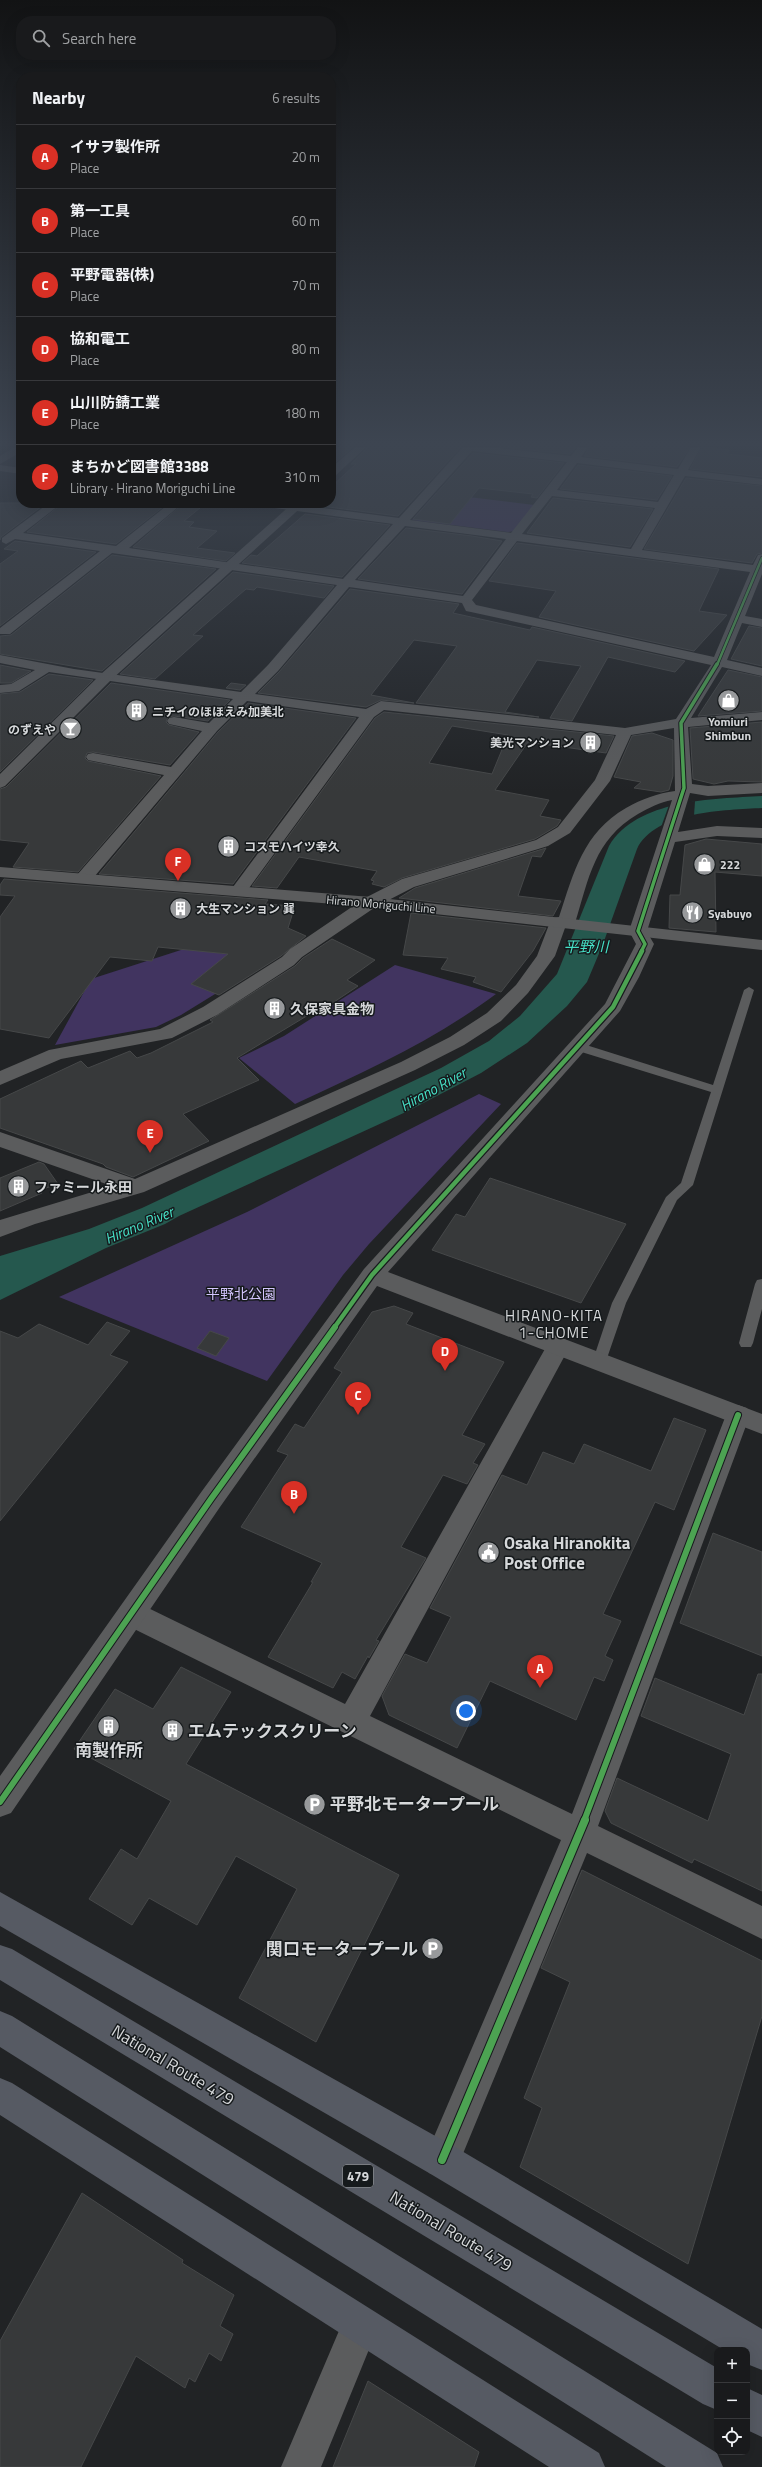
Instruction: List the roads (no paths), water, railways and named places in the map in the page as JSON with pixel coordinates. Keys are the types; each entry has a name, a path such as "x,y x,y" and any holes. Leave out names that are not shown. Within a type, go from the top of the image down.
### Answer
{"highway":[{"path":"0,1908 442,2160 762,2352"},
{"name":"National Route 479","path":"0,1961 714,2388"},
{"path":"0,2028 703,2467"},
{"path":"0,2095 585,2467"},
{"path":"750,2410 762,2417"}],"street":[{"path":"3,630 97,562"},
{"path":"203,562 466,600 471,608 762,672"},
{"path":"0,783 106,677 236,562"},
{"path":"83,879 212,728 239,699 246,696 366,562"},
{"path":"466,600 497,562"},
{"path":"0,1802 215,1493 372,1275 579,1047 613,1007 630,977 644,944 629,930 673,835 683,793 681,723 719,662 736,618 760,566 725,562"},
{"path":"736,618 762,623"},
{"path":"3,630 21,633"},
{"path":"0,659 106,677 369,714"},
{"path":"0,689 14,688 47,668"},
{"path":"238,892 262,856 369,714 380,705 625,732 681,723 762,716"},
{"path":"174,721 212,728"},
{"path":"0,1079 56,1054 165,1034 210,1011 281,965 371,902 408,883 542,843 564,830 602,781 625,732"},
{"path":"94,757 173,772"},
{"path":"0,1229 28,1218 136,1188 408,1066 457,1041 494,1017 522,988 546,956 566,923 585,866 603,833 619,817 652,800 669,795 708,790 762,788"},
{"path":"673,835 717,831 762,833"},
{"name":"Hirano Moriguchi Line","path":"0,872 371,902 762,945"},
{"path":"0,1139 136,1188"},
{"path":"372,1275 558,1346 600,1360 750,1419 579,1835 442,2160"},
{"path":"351,1722 558,1346"},
{"path":"132,1614 579,1835 762,1923"},
{"path":"301,2467 360,2325"}],"lane":[{"path":"600,1360 619,1303 661,1222 672,1196 687,1185 749,990"},
{"path":"579,1047 716,1090"},
{"path":"746,1343 762,1284"}],"water":[{"name":"平野川","path":"762,796 762,808 730,810 693,815 675,820 659,827 646,836 637,849 603,944 587,982 567,1006 527,1043 481,1073 408,1111 179,1216 165,1224 106,1248 0,1300 0,1256 89,1229 142,1208 441,1068 489,1041 520,1016 557,974 609,846 622,830 638,819 657,810 678,804 721,798"}],"place":[{"name":"Yomiuri Shimbun","path":"728,700"},
{"name":"ニチイのほほえみ加美北","path":"136,711"},
{"name":"のずえや","path":"71,729"},
{"name":"美光マンション","path":"590,742"},
{"name":"コスモハイツ幸久","path":"229,846"},
{"name":"222","path":"704,864"},
{"name":"まちかど図書館3388","path":"178,881"},
{"name":"大生マンション 巽","path":"181,908"},
{"name":"Syabuyo","path":"692,913"},
{"name":"久保家具金物","path":"274,1008"},
{"name":"山川防錆工業","path":"150,1153"},
{"name":"ファミール永田","path":"18,1186"},
{"name":"協和電工","path":"445,1371"},
{"name":"平野電器(株)","path":"358,1415"},
{"name":"第一工具","path":"294,1514"},
{"name":"Osaka Hiranokita Post Office","path":"488,1553"},
{"name":"イサヲ製作所","path":"540,1688"},
{"name":"南製作所","path":"109,1726"},
{"name":"エムテックスクリーン","path":"173,1731"},
{"name":"平野北モータープール","path":"315,1804"},
{"name":"関口モータープール","path":"433,1949"}],"district":[{"name":"HIRANO-KITA 1-CHOME","path":"554,1324"}],"water label":[{"name":"Hirano River","path":"433,1089"},
{"name":"Hirano River","path":"139,1225"}],"park label":[{"name":"平野北公園","path":"241,1293"}]}
